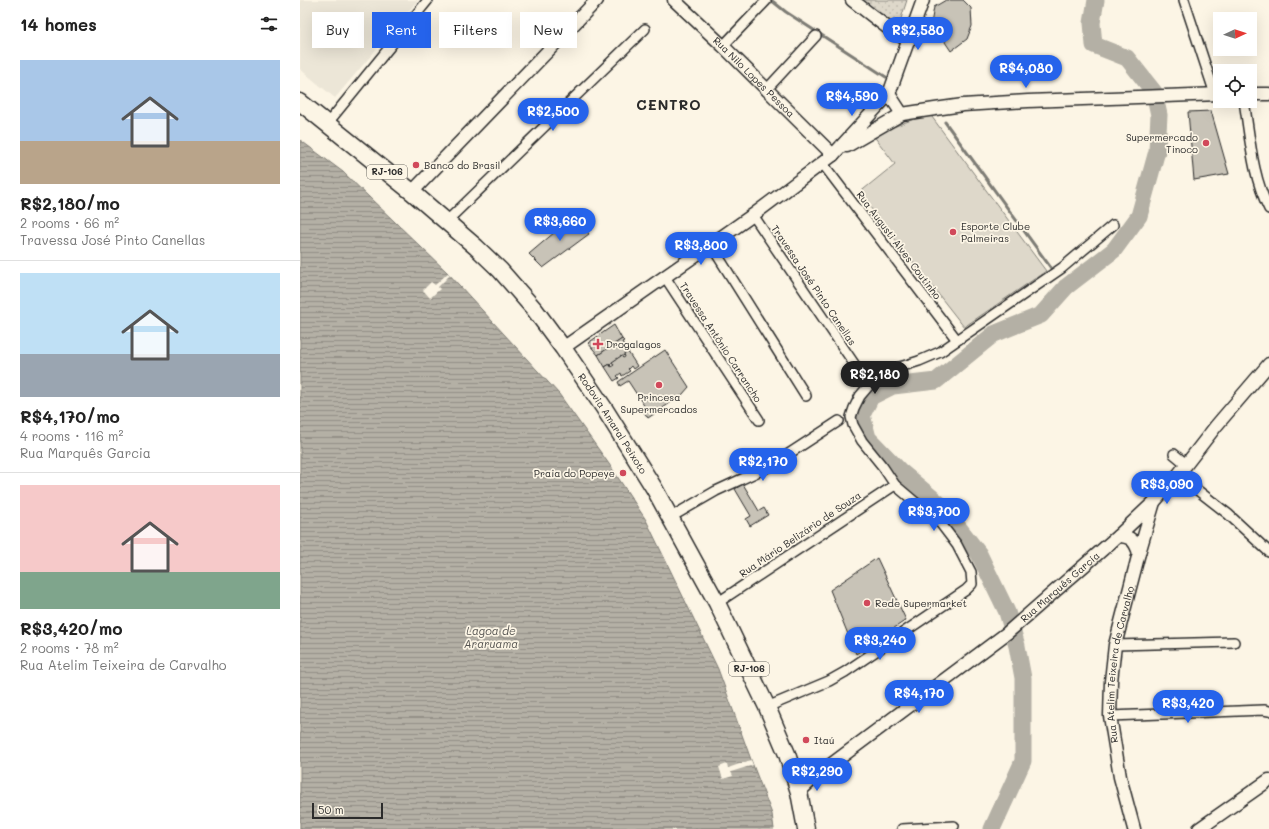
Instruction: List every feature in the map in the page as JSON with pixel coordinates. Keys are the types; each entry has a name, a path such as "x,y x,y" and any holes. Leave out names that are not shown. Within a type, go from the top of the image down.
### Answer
{"highway":[{"name":"Rodovia Amaral Peixoto","path":"300,102 447,221 500,270 535,310 563,348 623,437 671,517 717,603 767,707 787,754 797,784 806,829"}],"street":[{"path":"327,124 428,0"},
{"path":"412,192 597,0"},
{"name":"Rua Nilo Lopes Pessoa","path":"674,0 767,89 833,156"},
{"path":"852,0 908,42"},
{"path":"563,348 753,215 833,156 865,128 889,94 923,0"},
{"path":"1184,0 1213,80"},
{"path":"723,46 766,1"},
{"path":"447,221 644,29"},
{"path":"767,89 816,36"},
{"path":"889,94 902,114"},
{"path":"865,128 902,114 963,105 1213,94"},
{"path":"1257,94 1269,94"},
{"path":"1245,108 1255,173 1262,195 1269,209"},
{"name":"Rua Augusti Alves Coutinho","path":"822,164 957,340"},
{"name":"Travessa José Pinto Canellas","path":"753,215 857,368"},
{"path":"767,707 845,672 966,590 972,584 971,572 957,545 942,524 895,485 883,467 862,441 853,426 852,417 854,408 860,396 871,383 884,372 928,358 940,352 1062,268 1113,225"},
{"path":"711,245 806,396"},
{"name":"Travessa Antônio Carrancho","path":"665,277 759,420"},
{"name":"Rua Marquês Garcia","path":"797,784 817,775 1007,633 1118,536 1154,502 1269,364"},
{"path":"671,517 716,491 770,466 839,421"},
{"path":"1174,454 1186,464"},
{"path":"1178,474 1228,514 1269,552"},
{"name":"Rua Mário Belizário de Souza","path":"717,603 895,485"},
{"name":"Rua Atelim Teixeira de Carvalho","path":"1134,829 1120,777 1110,716 1111,680 1115,645 1154,502"},
{"path":"1118,536 1130,537 1134,540 1139,553"},
{"path":"1115,645 1234,642"},
{"path":"1110,716 1269,711"},
{"path":"1199,829 1269,780"},
{"path":"902,829 954,826"}],"shaded area":[{"path":"300,0 418,0 408,12 372,12 372,48 377,48 335,98 300,69"},
{"path":"862,0 907,0 897,31"},
{"name":"Esporte Clube Palmeiras","path":"929,113 1046,271 964,327 859,193 895,164 873,135"}],"water":[{"name":"Lagoa de Araruama","path":"300,140 343,172 448,273 559,394 609,464 646,520 718,669 772,814 774,829 300,829"}],"pier":[{"path":"448,273 450,275 438,287 440,289 430,298 423,290 431,282 435,285"},
{"path":"751,760 753,765 731,772 733,776 723,779 719,767 727,764 728,768"}],"building":[{"path":"946,0 963,0 971,8 972,26 967,39 951,51 945,42 947,31 931,24 934,7"},
{"name":"Supermercado Tinoco","path":"1211,111 1229,174 1194,180 1188,112"},
{"path":"575,215 589,234 543,268 529,254"},
{"path":"614,325 622,339 598,355 588,343"},
{"path":"622,339 624,341 622,342 629,352 605,367 598,355"},
{"name":"Princesa Supermercados","path":"665,350 689,387 682,395 648,418 642,409 645,407 628,381 620,386 618,382"},
{"path":"628,352 637,366 633,369 631,366 628,369 630,371 622,376 621,373 617,376 619,378 614,381 605,367 610,364 611,367 614,365 612,362 621,356 623,358 625,357 624,354"},
{"path":"743,484 759,511 764,508 768,515 750,526 746,519 751,516 735,489"},
{"name":"Rede Supermarket","path":"877,558 906,620 856,654 830,590"}],"waterway":[{"path":"771,0 786,12 886,77"},
{"path":"992,829 1023,761 1023,678 1017,646 1007,612 979,554 942,506 899,470 868,438 862,415 871,397 893,386 936,381 994,334 1041,315 1066,287 1114,250 1139,216 1157,151 1159,115 1154,92 1127,58 1094,45 1092,23 1096,0"},
{"path":"945,122 1051,268"},
{"path":"1061,282 1066,287"}],"place":[{"name":"Supermercado Tinoco","path":"1206,143"},
{"name":"Banco do Brasil","path":"416,165"},
{"name":"Esporte Clube Palmeiras","path":"953,232"},
{"name":"Drogalagos","path":"598,344"},
{"name":"Princesa Supermercados","path":"659,385"},
{"name":"Praia do Popeye","path":"623,473"},
{"name":"Rede Supermarket","path":"867,603"},
{"name":"Itaú","path":"806,740"}],"district":[{"name":"CENTRO","path":"669,105"}]}
